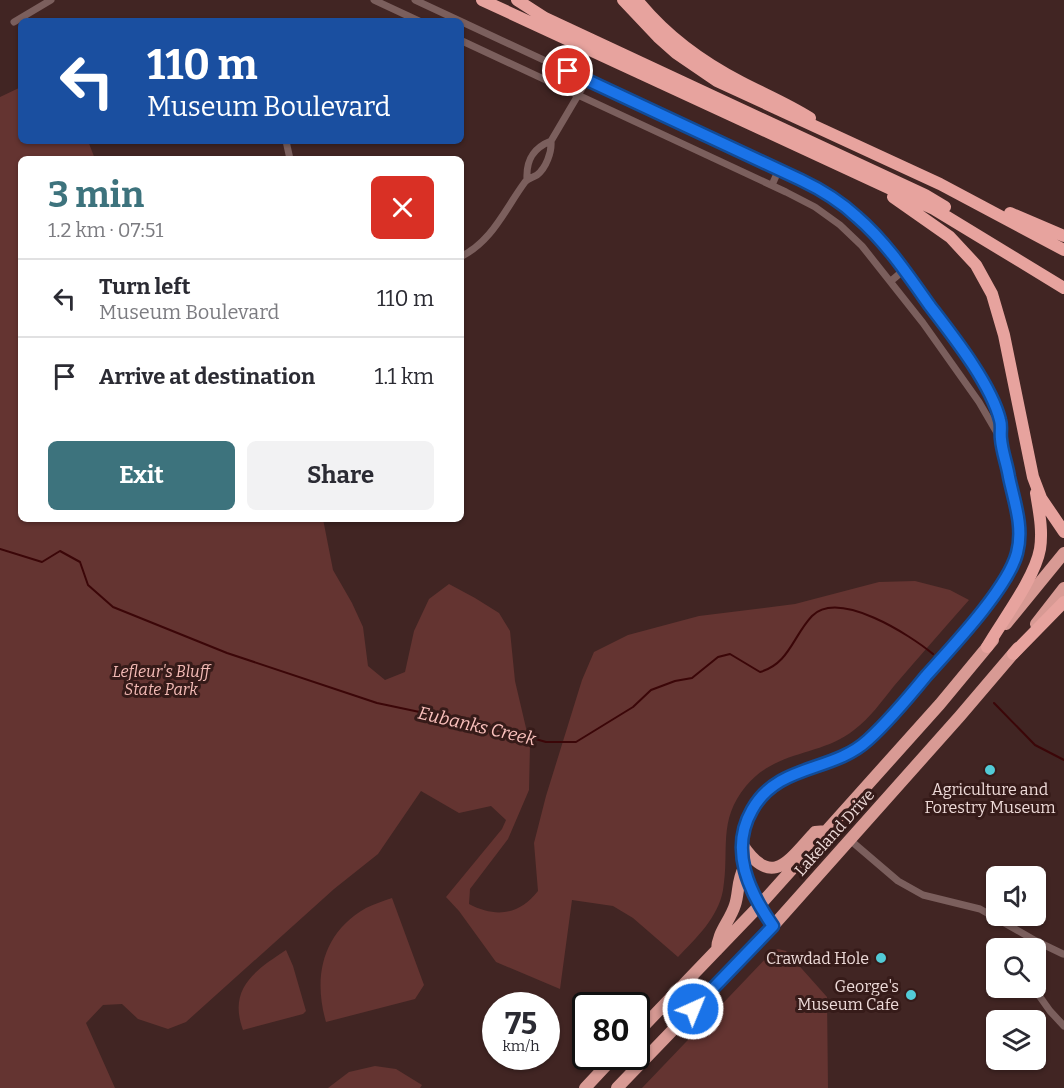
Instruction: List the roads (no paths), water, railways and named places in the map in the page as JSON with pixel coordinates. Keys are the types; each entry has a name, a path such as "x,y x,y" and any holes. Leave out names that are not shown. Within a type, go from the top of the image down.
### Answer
{"highway":[{"path":"482,0 934,209 1041,272"},
{"path":"517,0 545,18 925,195 988,232 1064,288"},
{"path":"623,0 658,37 694,66 739,92 940,184 1064,236"},
{"path":"637,0 660,27 717,70 793,107 836,136"},
{"path":"857,174 950,237 976,265 992,294 1004,335 1033,477 1041,525 1040,550 1027,581 987,647"},
{"path":"940,184 1064,250"},
{"path":"1033,477 1041,498 1064,532"},
{"name":"Lakeland Drive","path":"650,1019 830,828 940,704 1064,553"},
{"name":"Lakeland Drive","path":"617,1088 773,926 850,840 1014,654 1064,588"},
{"path":"1014,654 1064,602"},
{"path":"742,844 756,863 771,868 781,867 814,832 830,828 850,840"},
{"path":"717,950 717,939 731,917 738,892 739,876 744,868"},
{"path":"759,906 773,926"},
{"path":"592,1085 604,1070"}],"street":[{"path":"21,18 51,0"},
{"path":"374,0 413,18"},
{"path":"415,0 454,18"},
{"path":"14,22 18,20"},
{"path":"464,23 831,195 880,238 904,270 977,371 1000,421 1001,440 1019,525 1017,553 1010,570 960,637 866,742 826,764 796,772 777,782 764,793 751,810 743,832 741,856 747,880 759,906"},
{"path":"464,42 771,185 815,207 840,225 862,246 891,281 979,402 1001,440"},
{"path":"464,255 474,251 496,226 527,179 538,174 552,151 551,141 587,80"},
{"path":"527,179 526,165 539,145 551,141"},
{"path":"771,185 779,169"},
{"path":"891,281 904,270"},
{"path":"850,840 898,881 923,895 980,909 1026,938"},
{"path":"1046,948 1063,954"},
{"path":"1041,998 1064,1026"}],"waterway":[{"name":"Eubanks Creek","path":"0,549 42,562 60,551 80,562 88,585 113,607 227,653 377,703 500,729 546,742 576,742 633,707 651,690 675,681 692,678 718,657 730,654 760,672 770,668 784,656 812,616 824,609 839,608 856,611 874,618 908,636 933,654"},
{"name":"Eubanks Creek","path":"994,703 1035,745 1064,760"}],"place":[{"name":"Agriculture and Forestry Museum","path":"990,770"},
{"name":"Crawdad Hole","path":"881,958"},
{"name":"George's Museum Cafe","path":"911,995"}],"park label":[{"name":"Lefleur's Bluff State Park","path":"161,680"}]}
